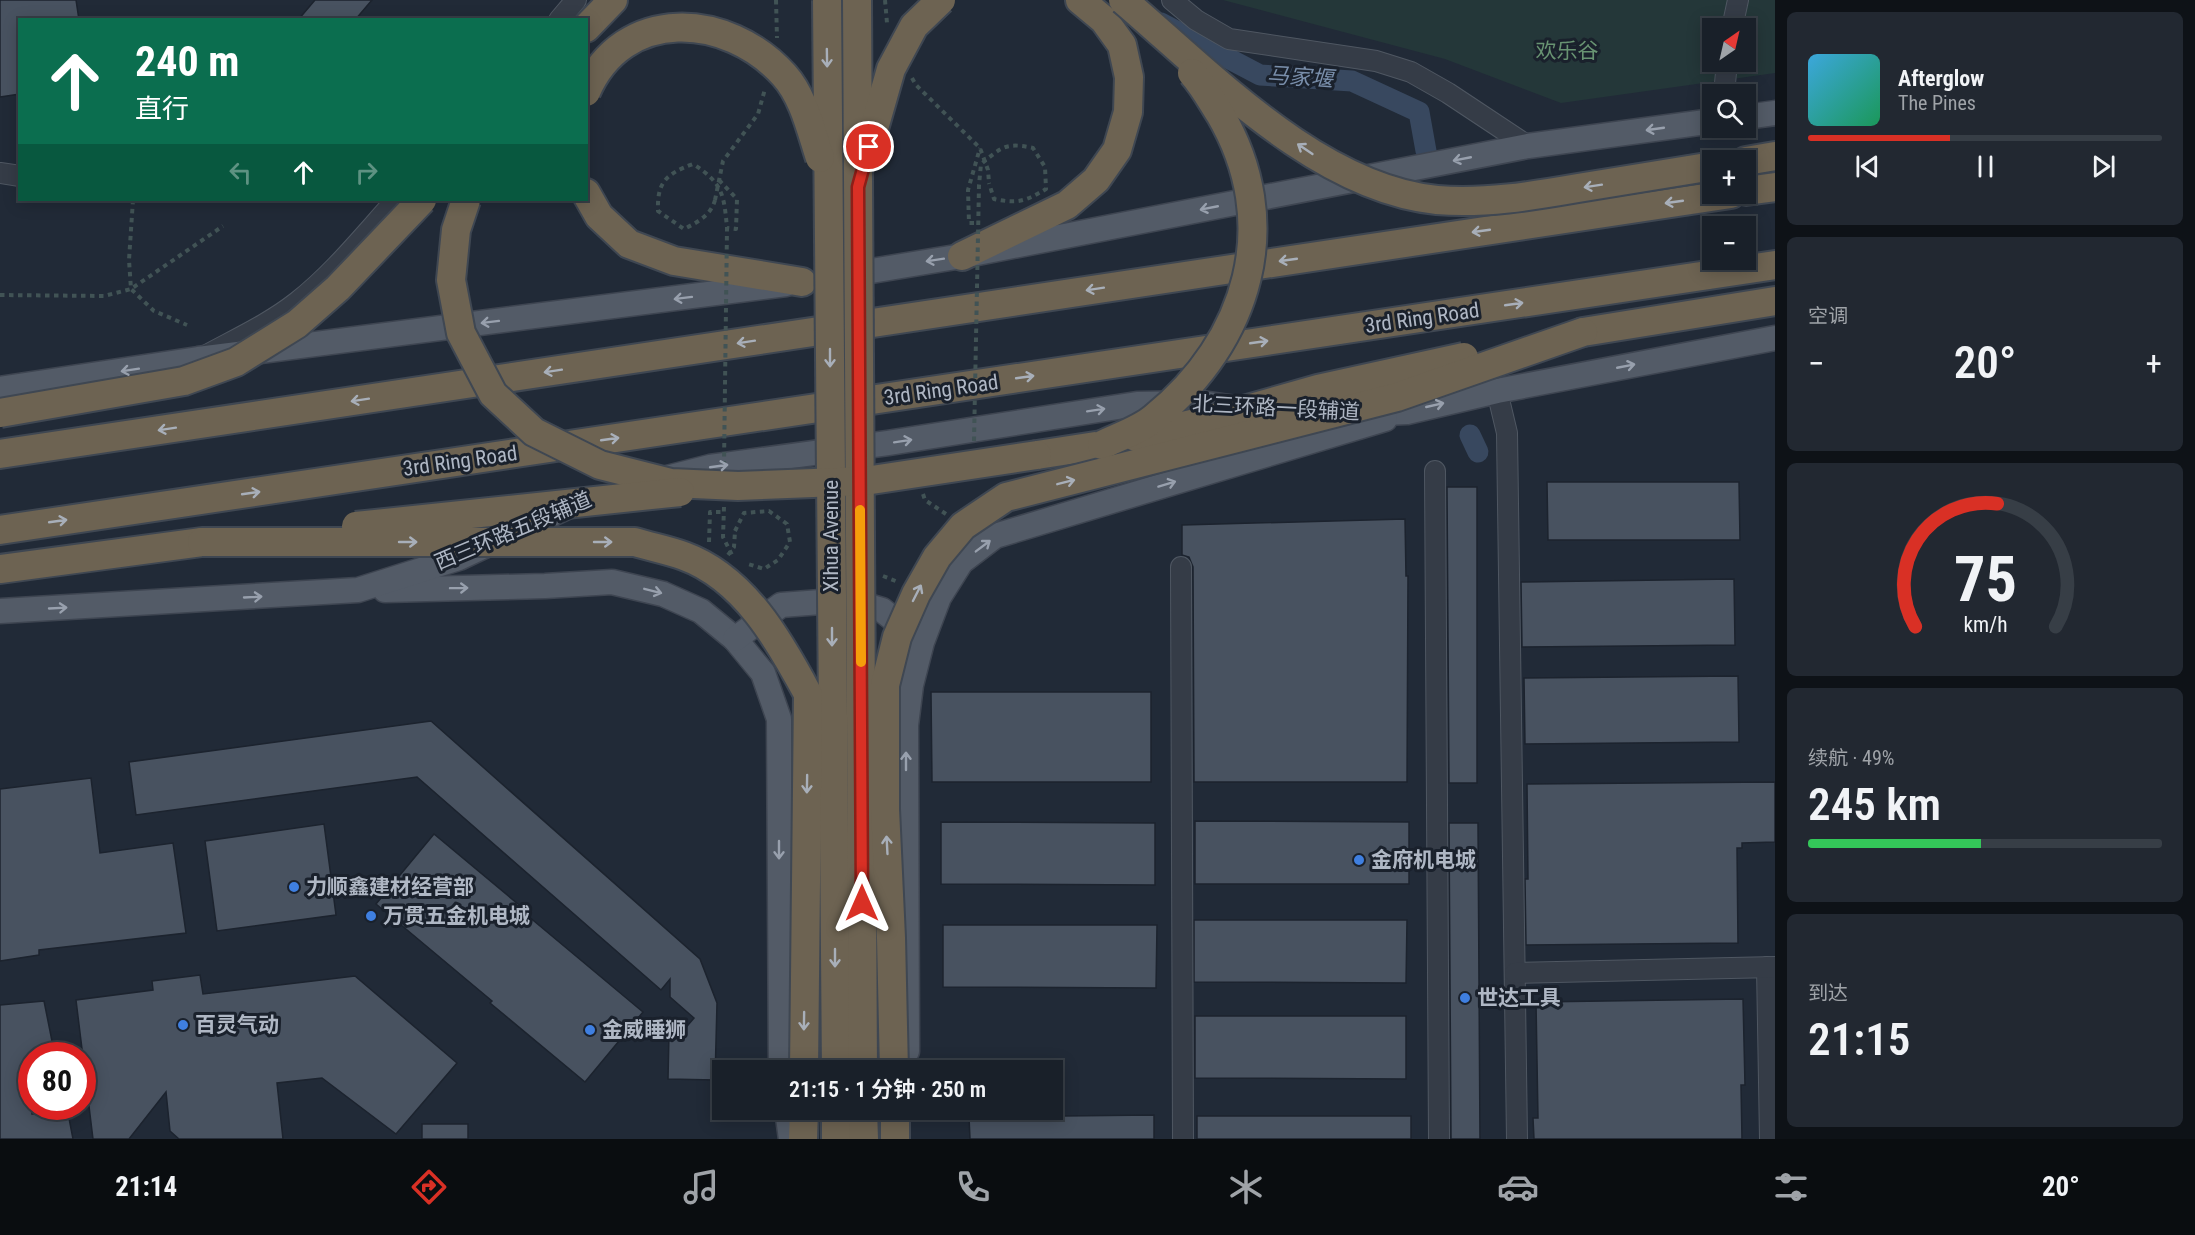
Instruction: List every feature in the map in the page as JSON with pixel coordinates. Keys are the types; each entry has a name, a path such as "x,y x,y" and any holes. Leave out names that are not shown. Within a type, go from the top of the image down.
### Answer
{"highway":[{"path":"588,26 613,0"},
{"name":"Xihua Avenue","path":"827,0 836,1060"},
{"name":"Xihua Avenue","path":"857,0 863,1060"},
{"path":"858,187 891,69 914,26 941,0"},
{"path":"962,256 1067,205 1096,180 1117,150 1128,112 1129,77 1122,45 1104,20 1080,0"},
{"path":"1128,4 1261,119 1325,162 1380,188 1437,200 1489,201 1702,168"},
{"path":"1102,445 1153,420 1189,386 1211,358 1232,324 1245,289 1252,247 1251,208 1241,157 1225,123 1201,83 1128,4"},
{"path":"588,88 595,73 619,47 648,31 684,27 721,34 756,49 785,76 802,105 828,185"},
{"path":"1756,159 1775,156"},
{"path":"1756,190 1775,187"},
{"path":"588,197 599,216 629,244 674,261 802,282"},
{"path":"0,454 1702,198"},
{"path":"0,413 184,381 236,362 297,324 338,288 421,201"},
{"path":"466,201 456,230 451,280 461,333 493,394 534,432 600,465 671,483 865,481 1102,445 1209,420 1318,389 1583,332 1775,301"},
{"name":"3rd Ring Road","path":"0,530 1775,265"},
{"path":"861,786 897,637 916,594 937,556 963,526 1006,497 1397,397 1583,332"},
{"path":"0,569 202,542 728,484"},
{"path":"202,542 635,542 686,557 717,575 751,604 786,654 808,694 833,783"},
{"path":"885,685 885,809 894,1060"},
{"path":"804,1060 808,694"},
{"path":"805,941 834,850"},
{"path":"862,855 891,938"},
{"path":"803,1139 804,1120"},
{"path":"836,1120 836,1139"},
{"path":"863,1120 864,1139"},
{"path":"895,1120 895,1139"}],"main road":[{"path":"1756,116 1775,113"},
{"path":"0,389 198,359 802,282 962,256 1528,146 1702,123"},
{"name":"北三环路一段辅道","path":"845,449 1137,404 1202,403 1266,412 1327,416 1407,412 1497,390 1775,338"},
{"path":"907,1060 906,725 911,685 922,642 939,597 961,562 995,536 1407,412"},
{"name":"西三环路五段辅道","path":"0,611 358,590 459,558 592,496 710,467 845,449"},
{"path":"358,590 545,586 612,582 663,594 701,611 735,639 763,673 779,719 780,1060"},
{"path":"735,639 781,605 848,600 882,610 922,642"},
{"path":"788,1120 791,1139"},
{"path":"902,1139 903,1120"}],"street":[{"path":"561,18 576,0"},
{"path":"1172,0 1196,20 1229,39 1376,61 1411,72 1448,93 1528,146"},
{"path":"1734,18 1738,0"},
{"path":"0,173 18,176"},
{"path":"198,359 263,324 296,303 327,276 395,201"},
{"path":"1497,390 1507,433 1517,1139"},
{"path":"1436,471 1439,1139"},
{"path":"1181,567 1183,1139"},
{"path":"1515,973 1771,967 1770,1139"}],"path":[{"path":"776,0 777,40"},
{"path":"885,0 888,34"},
{"path":"910,75 916,85 980,148 988,170 994,199 1008,202 1026,201 1046,189 1045,166 1033,148 1014,144 998,150 981,164 974,448"},
{"path":"735,531 744,513 769,511 787,524 790,542 778,560 764,569 735,561 723,537 723,512 728,484 727,228 724,199 710,175 693,164 673,172 657,193 658,211 684,229 701,220 713,208 715,200 719,180 723,161 758,114 767,82"},
{"path":"978,223 969,223 968,190 980,148"},
{"path":"719,180 737,199 736,229 727,228"},
{"path":"134,201 129,260 131,289 154,311 188,326"},
{"path":"0,295 104,296 131,289 223,226"},
{"path":"922,492 925,500 947,514 955,511"},
{"path":"709,540 710,512 723,512"}],"green space":[{"name":"欢乐谷","path":"1223,0 1775,0 1775,73 1561,103 1445,59"}],"building":[{"path":"0,0 76,0 79,18 18,18 18,94 0,97"},
{"path":"315,0 372,0 357,18 300,18"},
{"path":"1547,482 1739,482 1740,540 1548,540"},
{"path":"1447,487 1477,487 1477,783 1449,783"},
{"path":"1405,519 1406,576 1408,576 1407,782 1194,782 1193,567 1189,557 1182,555 1182,525"},
{"path":"1734,579 1735,645 1522,647 1521,582"},
{"path":"1738,676 1739,742 1525,744 1524,678"},
{"path":"931,692 1151,692 1151,782 932,782"},
{"path":"431,721 700,959 717,1003 716,1060 712,1060 712,1080 668,1079 669,1033 676,1039 694,1018 670,997 670,979 661,990 417,777 136,815 129,762"},
{"path":"91,778 100,853 173,843 186,933 39,950 39,955 0,961 0,789"},
{"path":"1775,782 1775,842 1742,843 1742,848 1737,848 1738,943 1526,945 1527,784"},
{"path":"1195,821 1409,822 1409,884 1195,884"},
{"path":"941,822 1155,823 1155,885 941,884"},
{"path":"1449,823 1478,823 1480,1139 1451,1139"},
{"path":"324,824 336,915 217,931 205,841"},
{"path":"434,834 643,1012 585,1082 376,904"},
{"path":"1194,920 1407,920 1406,983 1194,982"},
{"path":"943,925 1157,925 1156,988 943,987"},
{"path":"200,975 203,994 355,976 457,1063 396,1134 322,1078 277,1083 283,1139 179,1139 170,1131 166,1092 129,1139 93,1139 91,1120 96,1120 96,1042 81,1042 76,1000 153,990 152,981"},
{"path":"1743,999 1745,1085 1741,1085 1742,1139 1534,1139 1533,1118 1538,1118 1536,1002"},
{"path":"44,1001 52,1042 18,1042 18,1120 69,1120 73,1139 0,1139 0,1005"},
{"path":"1195,1016 1406,1016 1406,1079 1195,1078"},
{"path":"1154,1115 1154,1139 970,1139 969,1120 1063,1120 1063,1116"},
{"path":"1197,1116 1411,1116 1411,1139 1197,1139"},
{"path":"422,1124 468,1124 468,1139 422,1139"}],"waterway":[{"name":"马家堰","path":"1161,23 1260,75 1352,81 1419,112 1426,151"},
{"name":"马家堰","path":"1470,435 1478,452"}],"slow traffic":[{"path":"860,510 861,662"}],"place":[{"name":"金府机电城","path":"1359,860"},
{"name":"力顺鑫建材经营部","path":"294,887"},
{"name":"万贯五金机电城","path":"371,916"},
{"name":"世达工具","path":"1465,998"},
{"name":"百灵气动","path":"183,1025"},
{"name":"金威睡狮","path":"590,1030"}],"route":[{"path":"862,903 858,187 869,147"}]}
